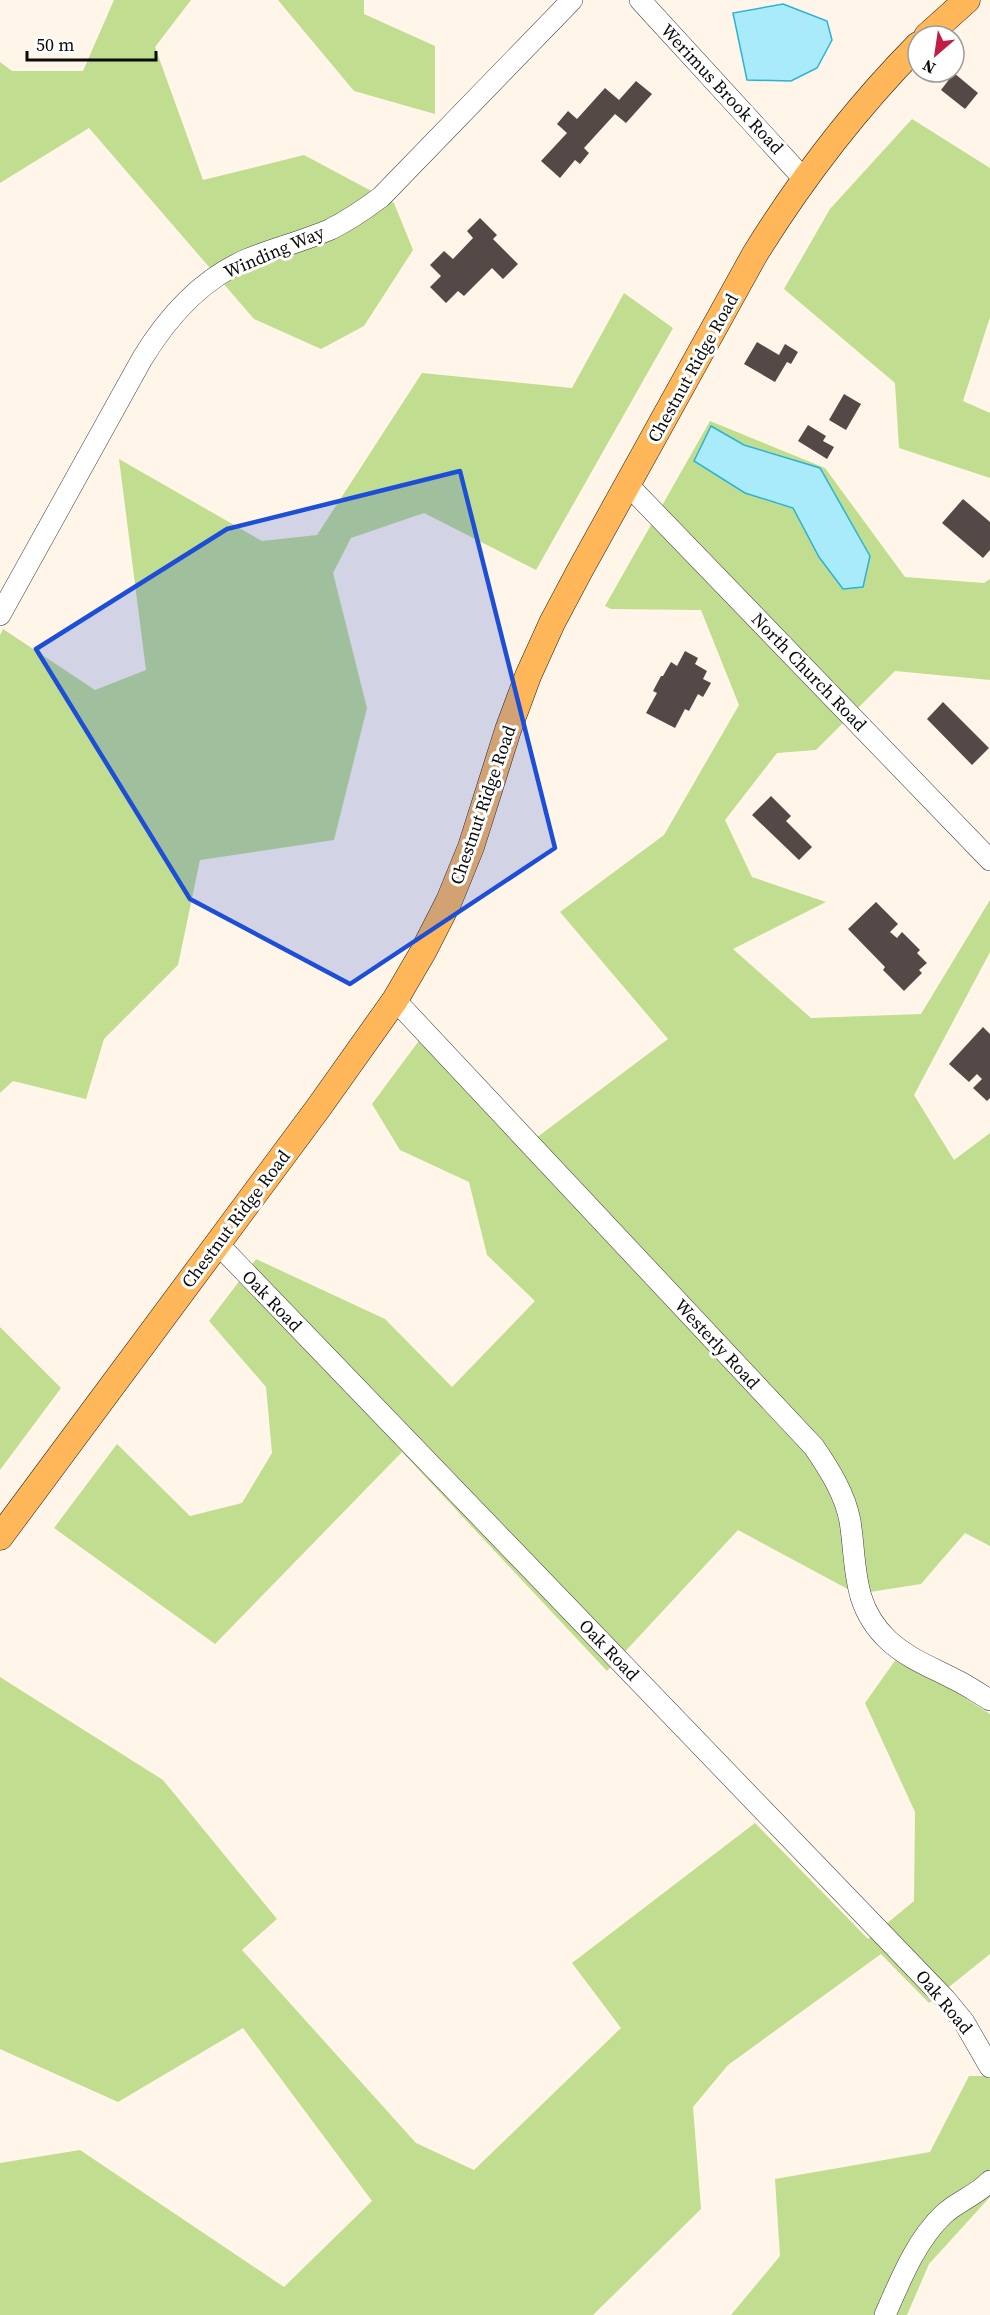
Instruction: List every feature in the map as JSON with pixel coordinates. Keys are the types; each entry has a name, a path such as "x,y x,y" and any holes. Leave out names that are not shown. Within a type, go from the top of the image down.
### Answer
{"main road":[{"path":"940,24 967,0"},
{"name":"Chestnut Ridge Road","path":"0,1537 319,1107 394,1000 438,921 471,848 508,730 528,676 552,623 755,254 804,178 842,129 906,57"}],"street":[{"name":"Winding Way","path":"0,615 142,359 174,312 220,274 246,260 330,229 358,214 381,197 572,0"},
{"name":"Werimus Brook Road","path":"640,0 804,178"},
{"name":"North Church Road","path":"628,485 990,860"},
{"name":"Westerly Road","path":"394,1000 814,1447 831,1472 842,1497 849,1520 855,1577 860,1598 871,1620 885,1638 901,1652 990,1700"},
{"name":"Oak Road","path":"217,1243 945,1999 964,2022 990,2067"},
{"path":"885,2315 904,2273 942,2216 958,2202 984,2188 990,2181"}],"highlighted area":[{"path":"460,471 555,848 350,984 190,899 36,649 227,529"}],"green space":[{"path":"114,0 191,0 155,47 203,180 304,155 394,203 413,250 364,326 321,349 254,319 89,128 0,183 0,62 12,71 83,71"},
{"path":"278,0 364,0 364,14 435,46 435,114 354,91"},
{"path":"912,119 990,168 990,317 963,401 990,413 990,478 899,448 895,383 784,289 830,209"},
{"path":"624,293 673,328 536,570 424,513 351,538 333,573 367,708 334,840 200,860 178,965 104,1039 86,1099 13,1081 0,1093 0,635 3,629 95,690 146,670 119,459 262,541 317,535 422,373 572,388"},
{"path":"710,421 825,468 905,577 984,583 990,579 990,680 895,671 816,750 777,753 725,820 752,877 826,902 733,949 811,1018 921,1014 990,900 990,952 914,1095 954,1160 990,1133 990,1546 965,1533 921,1584 857,1594 738,1530 607,1671 402,1452 215,1644 54,1528 117,1444 190,1516 242,1503 272,1453 266,1387 209,1321 256,1259 385,1319 452,1387 535,1301 487,1255 469,1182 400,1150 372,1104 421,1038 528,1144 668,1039 560,912 664,835 739,705 701,610 611,609 605,606"},
{"path":"0,1327 61,1388 0,1470"},
{"path":"899,1655 990,1714 990,1954 929,2003 881,1954 728,2065 693,2107 701,2209 593,2315 0,2315 0,2163 80,2150 284,2287 372,2201 243,2028 118,2102 0,2049 0,1677 163,1780 277,1919 242,1950 416,2143 474,2170 621,2028 572,1963 755,1823 868,1939 914,1901 915,1812 865,1703"},
{"path":"969,2076 990,2076 990,2197 929,2264 907,2315 731,2315 780,2256 775,2179 930,2152"}],"water":[{"path":"783,4 827,21 832,40 817,68 791,81 747,80 733,13"},
{"path":"711,426 744,445 820,468 870,556 863,587 843,589 819,557 793,508 745,493 694,461"}],"building":[{"path":"636,81 652,94 626,123 615,114 584,148 589,153 580,164 575,160 560,178 541,161 567,133 557,124 568,111 577,119 605,88 619,100"},
{"path":"966,83 978,93 965,109 941,90 946,84"},
{"path":"480,218 497,235 493,239 518,264 503,279 492,268 464,296 458,291 446,303 430,287 441,276 430,265 444,251 453,259 473,238 467,231"},
{"path":"757,342 779,355 785,344 798,352 791,364 787,362 775,382 744,364"},
{"path":"844,394 861,404 846,430 829,420"},
{"path":"808,425 826,436 823,441 834,447 827,459 798,441"},
{"path":"963,499 990,522 990,550 983,558 942,523"},
{"path":"685,651 698,658 695,664 707,671 703,679 711,683 703,697 698,694 689,711 685,709 675,728 646,713 657,693 653,691 661,676 671,662 677,666"},
{"path":"943,702 989,748 972,765 927,719"},
{"path":"771,796 791,816 786,821 812,847 799,860 752,815"},
{"path":"876,902 898,924 890,932 897,938 902,932 920,950 917,953 927,963 919,970 922,973 904,991 883,970 885,967 848,929"},
{"path":"983,1027 990,1034 990,1098 987,1101 973,1088 982,1079 977,1074 969,1082 949,1064"}]}
